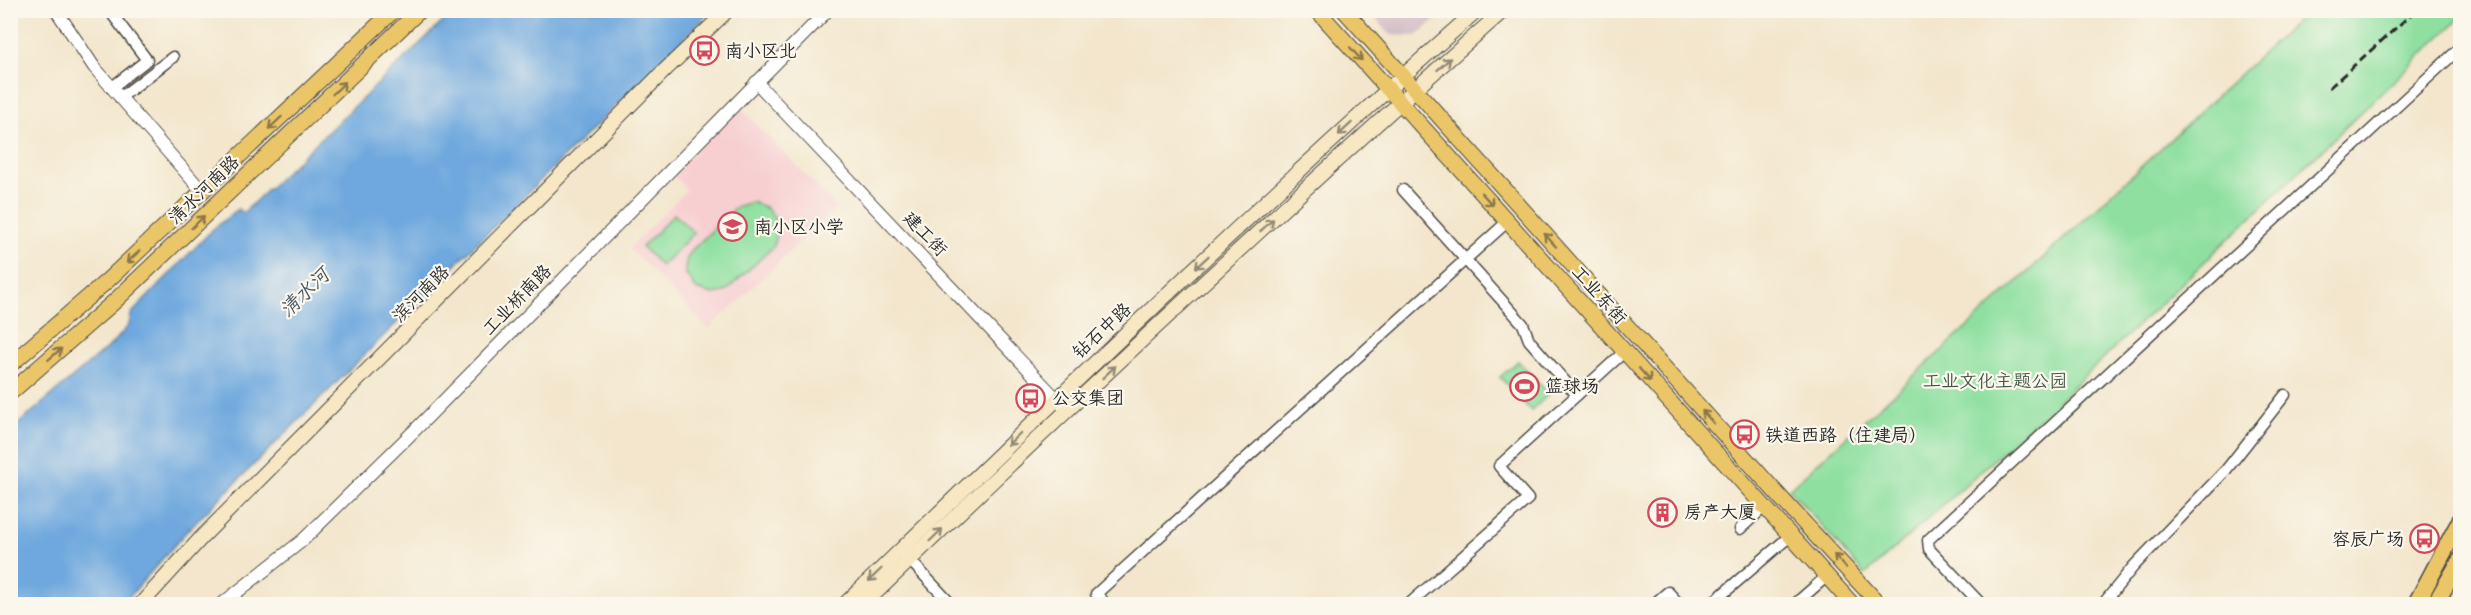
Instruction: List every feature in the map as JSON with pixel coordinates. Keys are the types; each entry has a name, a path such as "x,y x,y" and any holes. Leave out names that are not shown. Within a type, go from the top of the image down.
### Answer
{"highway":[{"path":"2416,604 2460,521"},
{"path":"2435,604 2457,566"}],"main road":[{"name":"清水河南路","path":"10,365 108,280 394,10"},
{"name":"清水河南路","path":"10,393 115,301 420,10"},
{"name":"滨河南路","path":"141,604 202,537 665,70 728,10"},
{"name":"滨河南路","path":"150,604 674,71 737,10"},
{"name":"工业东街","path":"1317,10 1852,604"},
{"name":"工业东街","path":"1344,10 1781,498 1879,604"},
{"name":"钻石中路","path":"864,604 905,555 1056,398 1387,89 1477,10"},
{"name":"钻石中路","path":"845,604 905,555 1067,410 1400,102 1504,10"},
{"path":"2408,604 2439,562"},
{"path":"2441,604 2457,566"}],"street":[{"path":"56,10 94,68 202,191"},
{"path":"109,10 147,60 111,88"},
{"name":"工业桥南路","path":"222,604 319,524 423,422 828,10"},
{"path":"1981,604 1929,549 1928,540 2460,48"},
{"path":"120,98 173,57"},
{"name":"建工街","path":"756,82 1067,410"},
{"path":"1403,190 1523,324 1529,340 1577,394"},
{"path":"1106,604 1096,594 1507,222"},
{"path":"1409,604 1528,499 1499,466 1624,352"},
{"path":"2103,604 2133,567 2226,470 2285,395"},
{"path":"1740,529 1764,507"},
{"path":"1711,604 1790,536"},
{"path":"905,555 951,604"},
{"path":"1795,604 1827,576"},
{"path":"1654,604 1668,592 1679,604"}],"shaded area":[{"path":"1369,11 1445,11 1417,36 1391,35"},
{"name":"南小区小学","path":"740,108 837,207 709,329 629,248 687,190 672,174"}],"green space":[{"name":"工业文化主题公园","path":"2460,10 2460,18 2051,408 1865,575 1789,489 2027,273 2308,11"},
{"path":"751,202 765,207 774,217 778,231 774,246 725,292 712,294 696,289 685,272 686,261 691,251 736,207"},
{"path":"674,214 694,233 661,266 642,247"},
{"name":"篮球场","path":"1518,361 1549,394 1531,411 1500,377"}],"water":[{"name":"清水河","path":"455,10 711,11 186,532 123,604 11,604 11,430 115,341 129,325 131,314 213,229 238,209 243,213"}],"railway":[{"path":"2329,88 2416,10"}],"place":[{"name":"南小区北","path":"704,51"},
{"name":"南小区小学","path":"733,227"},
{"name":"篮球场","path":"1524,386"},
{"name":"公交集团","path":"1031,398"},
{"name":"铁道西路（住建局）","path":"1744,435"},
{"name":"房产大厦","path":"1663,512"},
{"name":"容辰广场","path":"2425,539"}]}
